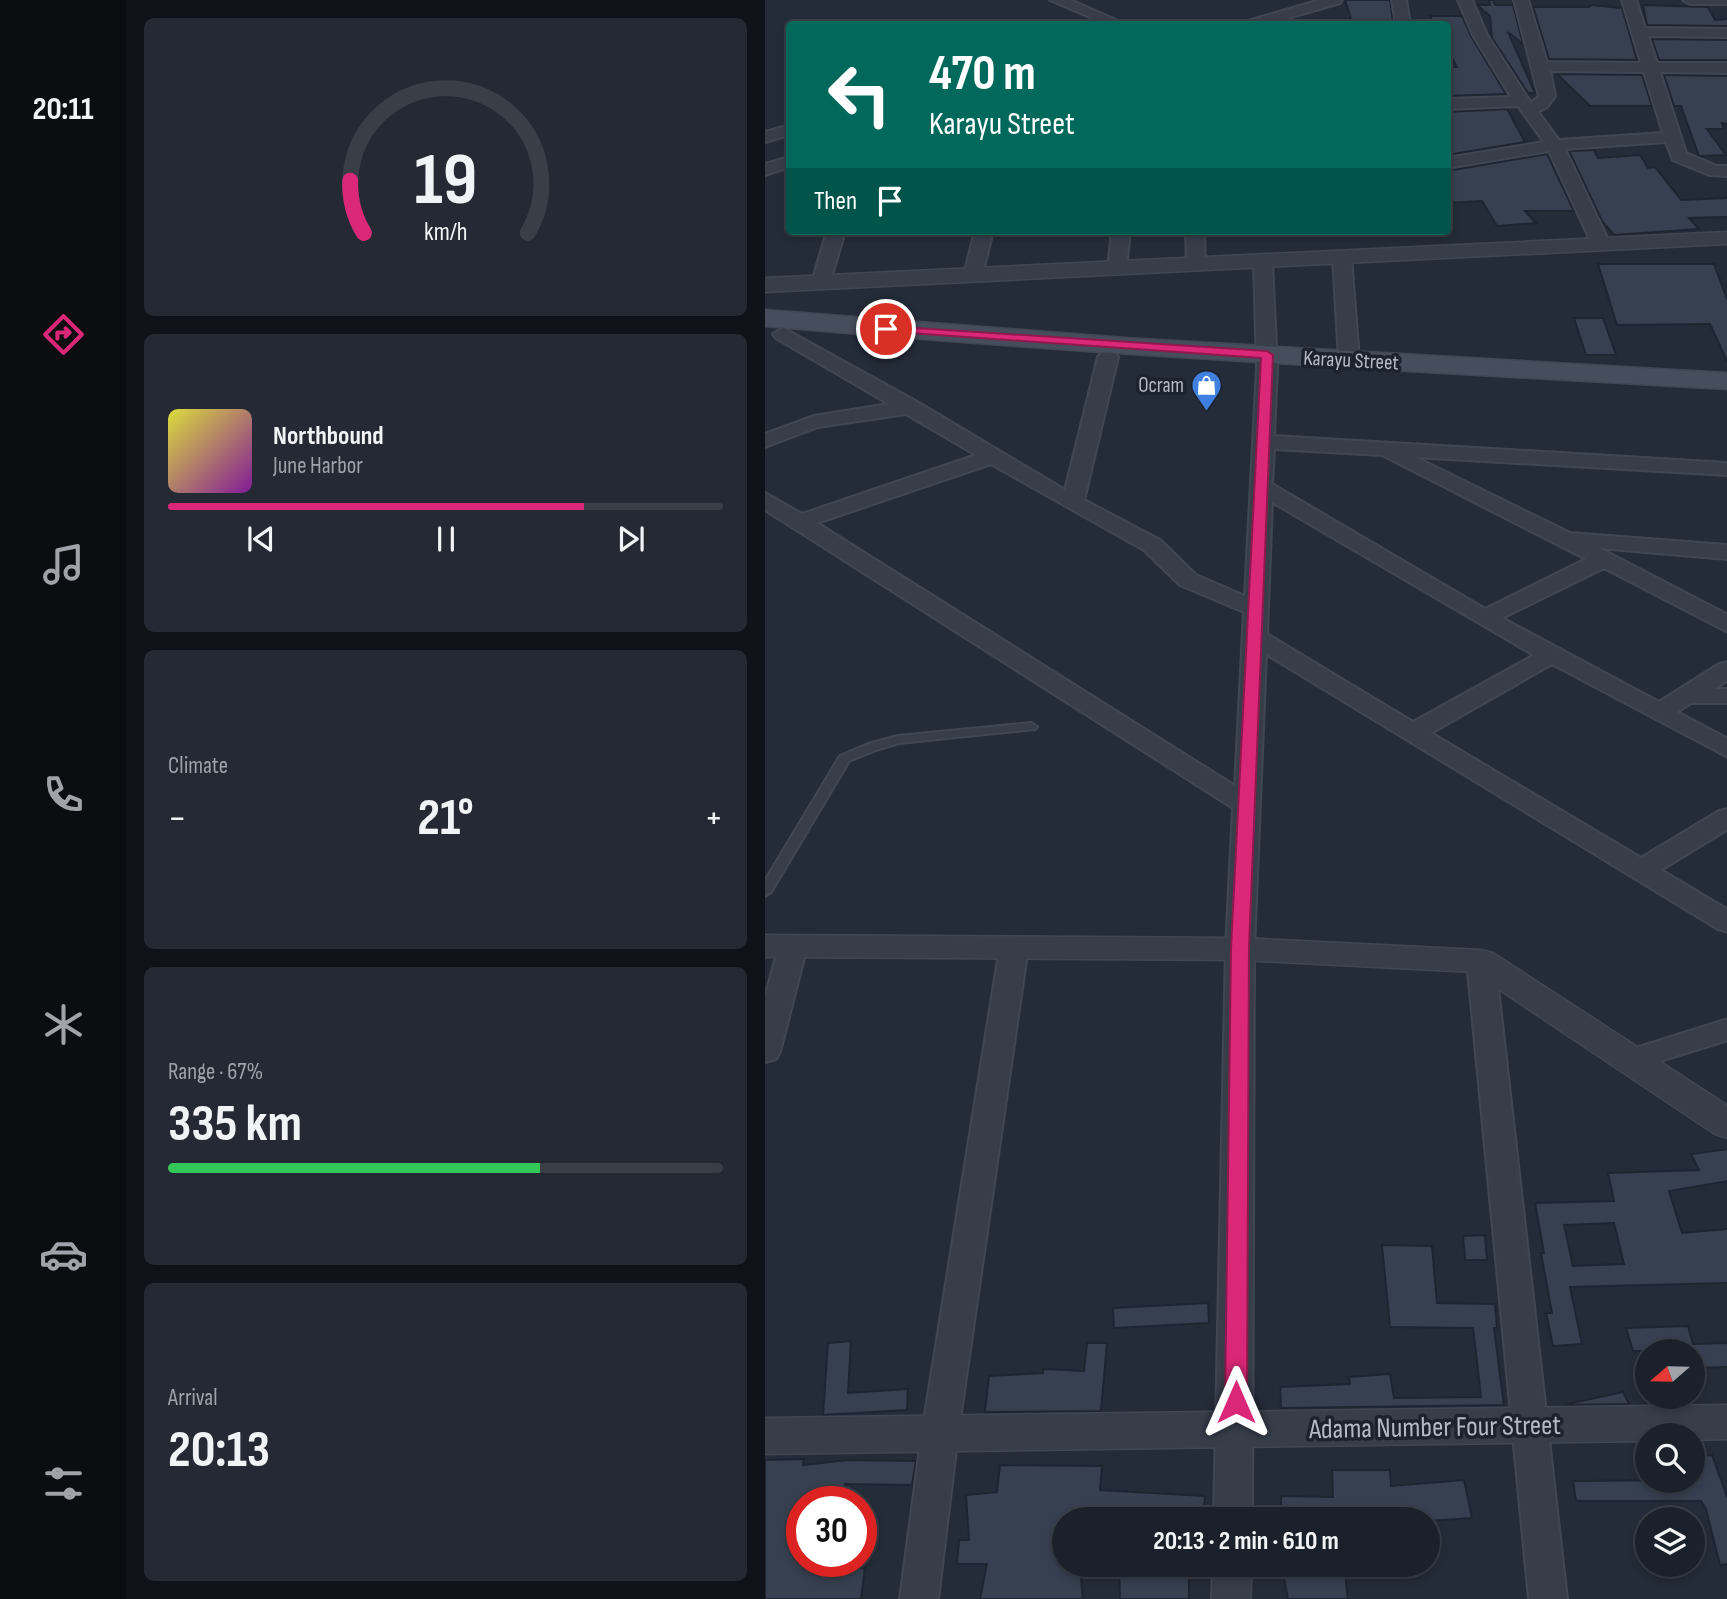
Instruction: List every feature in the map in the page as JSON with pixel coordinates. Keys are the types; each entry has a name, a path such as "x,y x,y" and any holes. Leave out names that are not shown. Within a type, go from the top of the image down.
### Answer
{"main road":[{"name":"Karayu Street","path":"771,328 906,346 1107,358 1349,360 1727,382"},
{"name":"Karayu Street","path":"771,328 924,332 1267,361 1727,394"}],"street":[{"path":"1057,0 1110,21"},
{"path":"1278,21 1335,0"},
{"path":"1399,0 1402,21"},
{"path":"1465,0 1480,35 1555,145 1601,244"},
{"path":"1451,104 1526,106 1541,104 1547,96 1521,0"},
{"path":"1629,0 1679,156 1715,171 1727,171"},
{"path":"1690,0 1727,0"},
{"path":"1639,32 1727,33"},
{"path":"1541,66 1727,68"},
{"path":"765,137 783,132"},
{"path":"1451,162 1555,145 1673,137"},
{"path":"765,170 786,163"},
{"path":"821,282 835,235"},
{"path":"973,275 983,235"},
{"path":"1117,268 1121,235"},
{"path":"1195,235 1196,264"},
{"path":"765,285 1727,238"},
{"path":"1342,257 1349,360"},
{"path":"1233,1507 1240,948 1267,361 1263,261"},
{"path":"771,328 913,407 1073,503 1152,545 1188,580 1256,609"},
{"path":"1073,503 1107,358"},
{"path":"765,441 814,422 913,407"},
{"path":"1264,442 1727,469"},
{"path":"1381,449 1564,538 1727,625"},
{"path":"799,522 994,456"},
{"path":"1262,487 1484,618 1727,750"},
{"path":"765,499 1247,805"},
{"path":"1564,538 1727,552"},
{"path":"1484,618 1603,560"},
{"path":"1255,637 1727,923"},
{"path":"1413,733 1551,655"},
{"path":"1659,713 1727,669"},
{"path":"1686,696 1727,696"},
{"path":"1640,872 1727,817"},
{"path":"765,1052 779,946 1240,948 1481,961 1727,1126"},
{"path":"919,1599 940,1433 1014,947"},
{"path":"1481,961 1548,1599"},
{"path":"1631,1060 1727,1029"},
{"name":"Adama Number Four Street","path":"765,1436 1727,1422"},
{"path":"1231,1599 1232,1577"}],"lane":[{"path":"765,892 844,759 898,740 1031,727"}],"building":[{"path":"1345,0 1390,0 1393,21 1352,21"},
{"path":"1489,0 1493,0 1495,5 1513,5 1523,44 1508,32 1535,93 1528,93 1492,38 1490,16 1477,5 1490,5"},
{"path":"1591,5 1622,8 1637,60 1549,59 1533,7"},
{"path":"1643,5 1708,7 1715,20 1728,19 1728,26 1647,25"},
{"path":"1430,16 1462,16 1506,94 1451,96 1451,67 1457,67 1451,56 1451,21 1432,21"},
{"path":"1652,39 1728,40 1728,60 1659,60"},
{"path":"1557,74 1642,75 1652,106 1590,106"},
{"path":"1664,75 1728,76 1728,124 1722,123 1724,129 1707,129 1726,155 1699,156 1681,106 1674,106"},
{"path":"1507,109 1525,142 1451,154 1451,112"},
{"path":"1594,150 1598,158 1640,155 1648,168 1655,167 1681,200 1728,198 1728,217 1689,218 1699,229 1614,235 1602,221 1569,151"},
{"path":"1547,154 1574,211 1525,211 1536,223 1497,226 1482,201 1451,203 1451,170"},
{"path":"1598,264 1714,264 1728,301 1728,363 1710,324 1617,325"},
{"path":"1574,318 1603,318 1616,355 1586,355"},
{"path":"1728,1149 1728,1181 1669,1191 1682,1233 1728,1229 1728,1283 1570,1287 1582,1344 1553,1346 1546,1313 1552,1313 1535,1203 1614,1201 1608,1173 1699,1170 1691,1154","holes":["1614,1223 1624,1264 1573,1266 1564,1225"]},
{"path":"1485,1235 1487,1260 1465,1260 1463,1236"},
{"path":"1382,1245 1432,1246 1437,1303 1495,1304 1497,1328 1494,1328 1504,1405 1281,1408 1280,1387 1350,1384 1349,1377 1390,1374 1394,1398 1481,1397 1473,1328 1390,1327"},
{"path":"1208,1303 1209,1323 1114,1328 1113,1308"},
{"path":"1688,1326 1692,1339 1635,1339 1633,1351 1626,1328"},
{"path":"851,1341 848,1393 908,1389 907,1410 823,1415 828,1343"},
{"path":"1087,1343 1107,1343 1101,1411 985,1412 989,1376 1043,1373 1043,1369 1084,1371"},
{"path":"1728,1343 1728,1367 1705,1368 1705,1344"},
{"path":"1623,1392 1629,1404 1563,1405"},
{"path":"1712,1455 1728,1499 1728,1564 1720,1565 1706,1509 1701,1501 1576,1501 1573,1481 1635,1480 1635,1493 1705,1493 1705,1456"},
{"path":"804,1459 803,1465 847,1460 916,1461 912,1485 786,1486 786,1577 864,1577 861,1599 765,1599 765,1460"},
{"path":"1000,1465 1102,1466 1100,1490 1205,1496 1204,1507 1052,1507 1052,1577 1081,1577 1083,1599 980,1599 987,1564 957,1564 959,1540 969,1540 966,1495 997,1492"},
{"path":"1332,1470 1390,1470 1391,1486 1464,1480 1472,1518 1440,1520 1440,1507 1281,1507 1281,1496 1333,1497"},
{"path":"1119,1577 1189,1577 1189,1599 1120,1599"},
{"path":"1284,1577 1345,1577 1348,1599 1288,1599"}],"place":[{"name":"Ocram","path":"1207,412"}],"route":[{"path":"886,329 1267,355 1240,948 1236,1402"}]}
